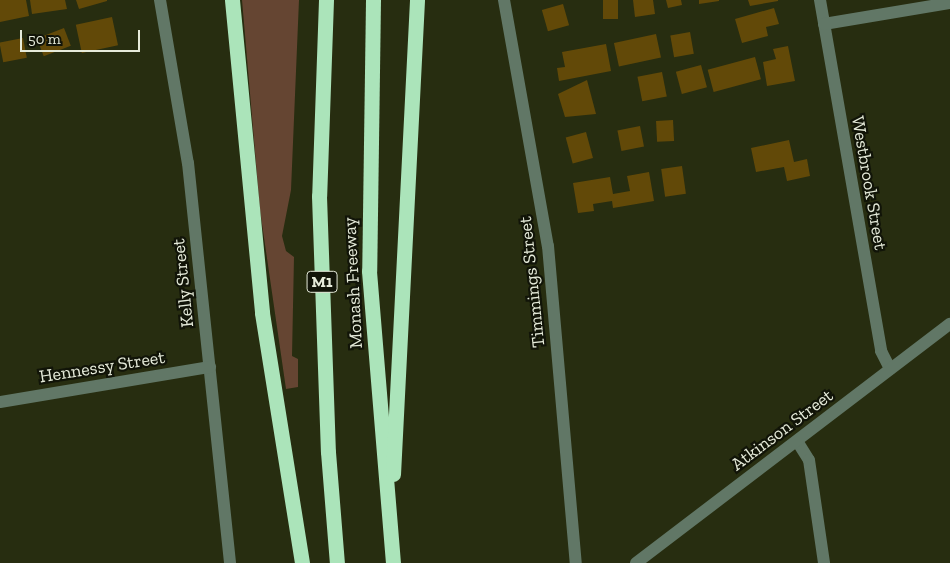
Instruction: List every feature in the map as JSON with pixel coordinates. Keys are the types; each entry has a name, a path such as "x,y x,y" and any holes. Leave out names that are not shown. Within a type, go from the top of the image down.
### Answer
{"highway":[{"path":"232,0 264,332 302,563"},
{"name":"Monash Freeway","path":"326,0 319,196 328,443 337,563"},
{"name":"Monash Freeway","path":"372,0 369,271 393,563"},
{"path":"390,533 417,0"}],"street":[{"name":"Kelly Street","path":"160,0 188,163 230,563"},
{"name":"Timmings Street","path":"504,0 548,246 576,563"},
{"name":"Westbrook Street","path":"820,0 881,351 890,369"},
{"path":"824,24 950,3"},
{"name":"Atkinson Street","path":"636,563 950,324"},
{"name":"Hennessy Street","path":"0,402 210,367"},
{"path":"797,441 809,460 824,563"}],"shaded area":[{"path":"242,0 299,0 291,190 282,236 286,251 294,257 292,356 298,359 298,387 286,389 260,210"}],"building":[{"path":"0,0 26,0 29,16 0,22"},
{"path":"30,0 65,0 67,9 32,14"},
{"path":"76,0 107,0 107,1 79,9"},
{"path":"603,0 618,0 618,19 603,19"},
{"path":"633,0 653,0 655,14 635,17"},
{"path":"666,0 681,0 682,5 668,8"},
{"path":"699,0 719,0 719,1 699,4"},
{"path":"748,0 778,0 778,1 750,6"},
{"path":"563,4 569,25 548,31 542,10"},
{"path":"774,8 779,24 766,27 768,36 742,43 735,19"},
{"path":"112,17 118,45 82,53 76,25"},
{"path":"64,28 71,46 44,56 37,38"},
{"path":"690,32 694,54 674,57 670,35"},
{"path":"656,34 661,57 619,66 614,43"},
{"path":"23,38 27,58 3,62 0,42"},
{"path":"606,44 611,71 559,81 557,68 565,67 562,52"},
{"path":"788,46 795,81 767,86 763,62 776,59 773,49"},
{"path":"755,57 761,79 714,92 708,70"},
{"path":"701,65 707,87 682,94 676,72"},
{"path":"662,72 667,97 642,101 637,77"},
{"path":"587,80 596,114 565,117 558,94"},
{"path":"673,120 674,141 657,142 656,121"},
{"path":"640,126 644,147 621,151 617,130"},
{"path":"586,132 593,158 573,164 566,137"},
{"path":"789,140 794,162 807,159 810,176 787,181 784,167 756,172 751,148"},
{"path":"682,166 686,194 665,197 661,169"},
{"path":"649,172 654,201 613,208 612,201 593,204 594,211 578,213 573,183 610,177 613,194 630,191 627,176"}]}
